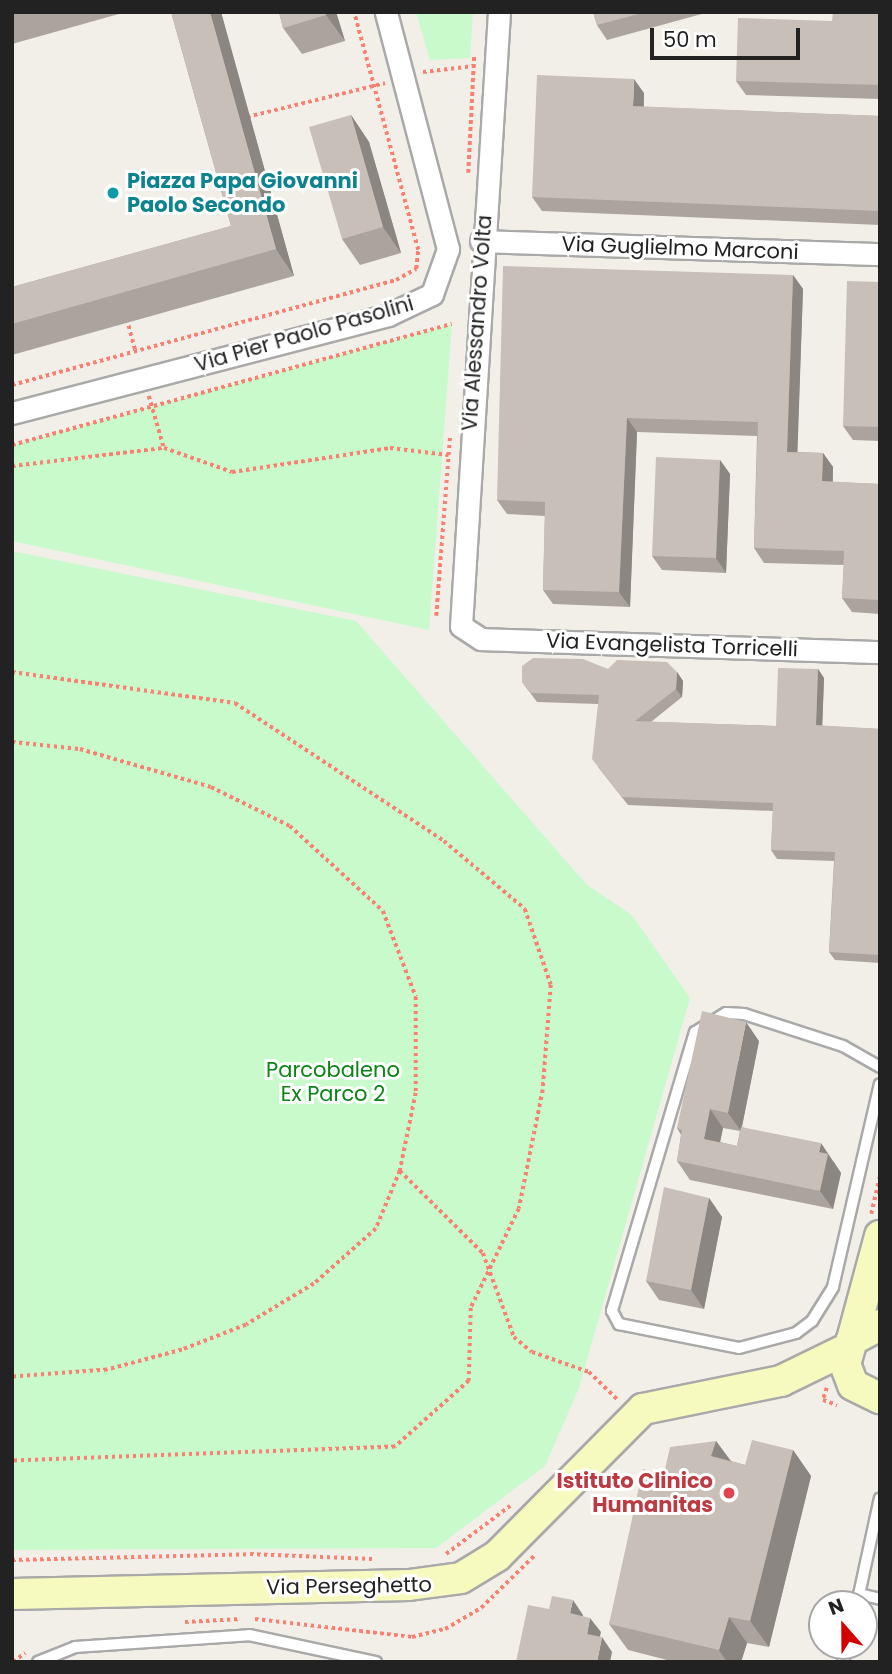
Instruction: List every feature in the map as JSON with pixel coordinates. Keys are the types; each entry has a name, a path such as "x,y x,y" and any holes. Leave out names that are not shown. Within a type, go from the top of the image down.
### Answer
{"street":[{"name":"Via Pier Paolo Pasolini","path":"12,413 388,315 432,294 447,249 386,12"},
{"name":"Via Alessandro Volta","path":"465,633 459,617 481,241 499,12"},
{"name":"Via Guglielmo Marconi","path":"481,241 880,254"},
{"name":"Via Evangelista Torricelli","path":"465,633 481,639 880,652"},
{"path":"870,1394 847,1375 849,1344 880,1236"},
{"name":"Via Perseghetto","path":"12,1594 441,1584 497,1556 643,1409 781,1381 880,1325"},
{"name":"Via Perseghetto","path":"781,1381 870,1394"}],"lane":[{"path":"880,1067 843,1046 744,1014 726,1013 695,1032 612,1311 620,1324 739,1348 796,1333 812,1321 833,1287 880,1084"},
{"path":"860,1590 880,1498"},
{"path":"38,1662 75,1647 249,1635 376,1662"},
{"path":"315,1662 317,1649"}],"path":[{"path":"12,385 396,280 416,269 418,250 354,12"},
{"path":"241,118 448,66 495,70"},
{"path":"124,305 164,449"},
{"path":"12,445 452,324"},
{"path":"12,466 164,449 232,472 366,450 449,455"},
{"path":"12,673 235,703 444,841 525,909 551,985 543,1090 519,1209 471,1308 469,1381 395,1447 12,1461"},
{"path":"12,742 80,749 211,787 290,826 383,911 416,996 416,1093 400,1171 376,1228 346,1259 247,1325 107,1370 12,1377"},
{"path":"400,1171 483,1253 514,1336 544,1357 589,1372 617,1399 608,1409"},
{"path":"433,1558 519,1499"},
{"path":"174,1623 276,1620 412,1637 445,1629 481,1608 541,1549"},
{"path":"12,1560 250,1554 388,1560"},
{"path":"12,1650 14,1660 27,1652"}],"green space":[{"path":"416,12 473,12 470,58 430,60"},
{"path":"452,324 429,630 12,541 12,445"},
{"name":"Parcobaleno Ex Parco 2","path":"12,551 356,621 587,885 632,915 690,998 579,1388 545,1466 436,1548 12,1550"}],"building":[{"path":"171,12 210,12 276,249 12,324 12,287 231,226"},
{"path":"279,12 326,12 326,15 283,28"},
{"path":"593,12 646,12 597,25"},
{"path":"833,12 880,12 880,85 736,81 738,18 832,21"},
{"path":"537,75 634,79 633,106 880,116 880,211 532,197"},
{"path":"351,115 383,227 342,239 309,127"},
{"path":"503,266 793,275 787,452 823,453 822,481 880,484 880,600 842,598 844,551 754,548 758,422 627,418 619,592 543,590 545,502 497,500"},
{"path":"847,281 880,282 880,427 843,426"},
{"path":"656,457 720,460 716,558 652,556"},
{"path":"533,658 583,659 608,669 617,660 667,662 677,672 676,689 635,721 776,726 778,668 818,669 816,725 880,729 880,955 829,952 835,852 771,850 773,803 622,797 592,759 599,695 531,693 522,682 522,666"},
{"path":"702,1011 746,1022 728,1113 710,1109 704,1139 737,1146 741,1127 821,1143 819,1152 828,1154 820,1191 677,1161 682,1130 677,1128"},
{"path":"664,1187 709,1198 691,1290 646,1281"},
{"path":"752,1440 793,1450 750,1621 729,1617 719,1650 609,1624 643,1469 664,1474 670,1447 716,1441 711,1456 745,1465"},
{"path":"552,1596 573,1600 570,1613 590,1618 587,1634 602,1637 597,1662 516,1662 528,1605 549,1609"}],"place":[{"name":"Piazza Papa Giovanni Paolo Secondo","path":"113,193"},
{"name":"Istituto Clinico Humanitas","path":"729,1493"}]}
